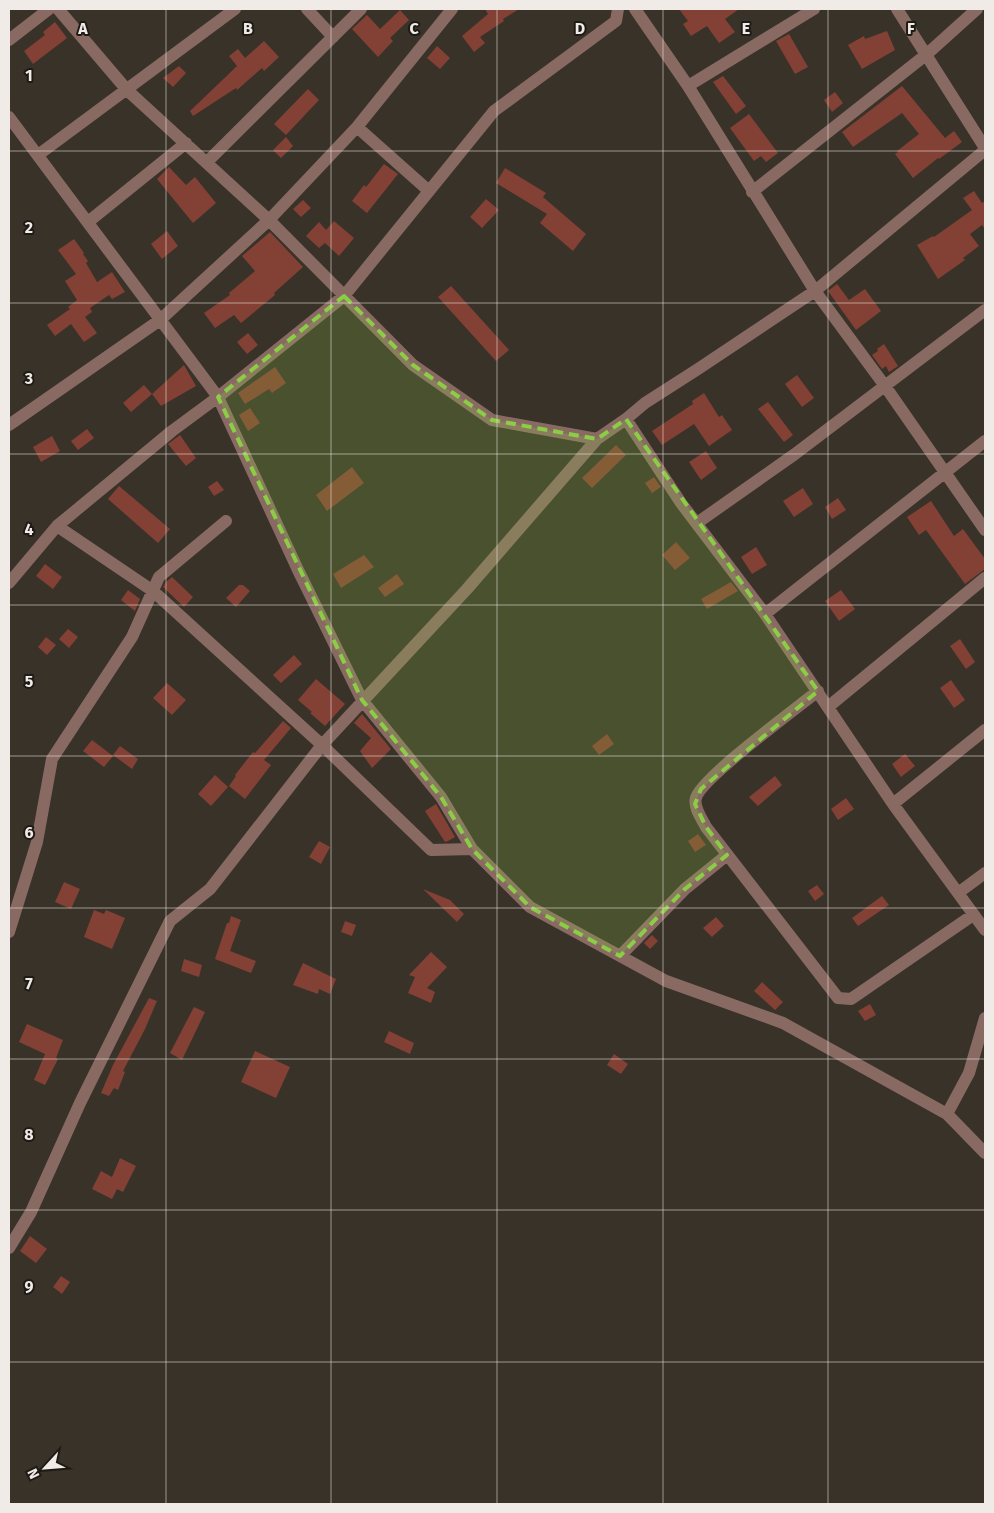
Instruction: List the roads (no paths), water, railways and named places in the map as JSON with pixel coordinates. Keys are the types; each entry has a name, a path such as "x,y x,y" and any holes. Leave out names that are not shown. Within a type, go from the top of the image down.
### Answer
{"street":[{"path":"9,40 49,9"},
{"path":"58,9 127,90 269,220 413,365 492,420 597,439"},
{"path":"38,156 235,9"},
{"path":"307,9 333,37"},
{"path":"207,162 361,9"},
{"path":"9,425 160,320 269,220 357,127 452,9"},
{"path":"9,583 57,526 172,431 218,397 344,296 494,111 616,22 618,9"},
{"path":"636,9 688,86 815,291 885,386 985,530"},
{"path":"688,86 814,9"},
{"path":"9,1248 31,1212 80,1103 170,921 210,889 322,745 467,589 597,439 645,403 698,370 815,291 985,149 897,9"},
{"path":"752,192 927,54 977,9"},
{"path":"9,117 218,397 298,570 362,700 441,797 472,849 530,907 666,981 783,1023 947,1114 985,1153"},
{"path":"357,127 429,191"},
{"path":"88,222 186,143"},
{"path":"697,524 985,310"},
{"path":"626,419 697,524 765,614 893,804 985,930"},
{"path":"765,614 985,441"},
{"path":"9,932 37,842 52,758 132,638 159,577 226,521"},
{"path":"57,526 153,591 322,745 432,850 472,849"},
{"path":"828,706 985,578"},
{"path":"818,692 734,757 701,789 696,797 695,804 706,827 841,1000 850,999 973,915"},
{"path":"893,804 985,730"},
{"path":"620,956 684,889 727,855"},
{"path":"958,894 985,873"},
{"path":"947,1114 970,1073 985,1018"}]}
